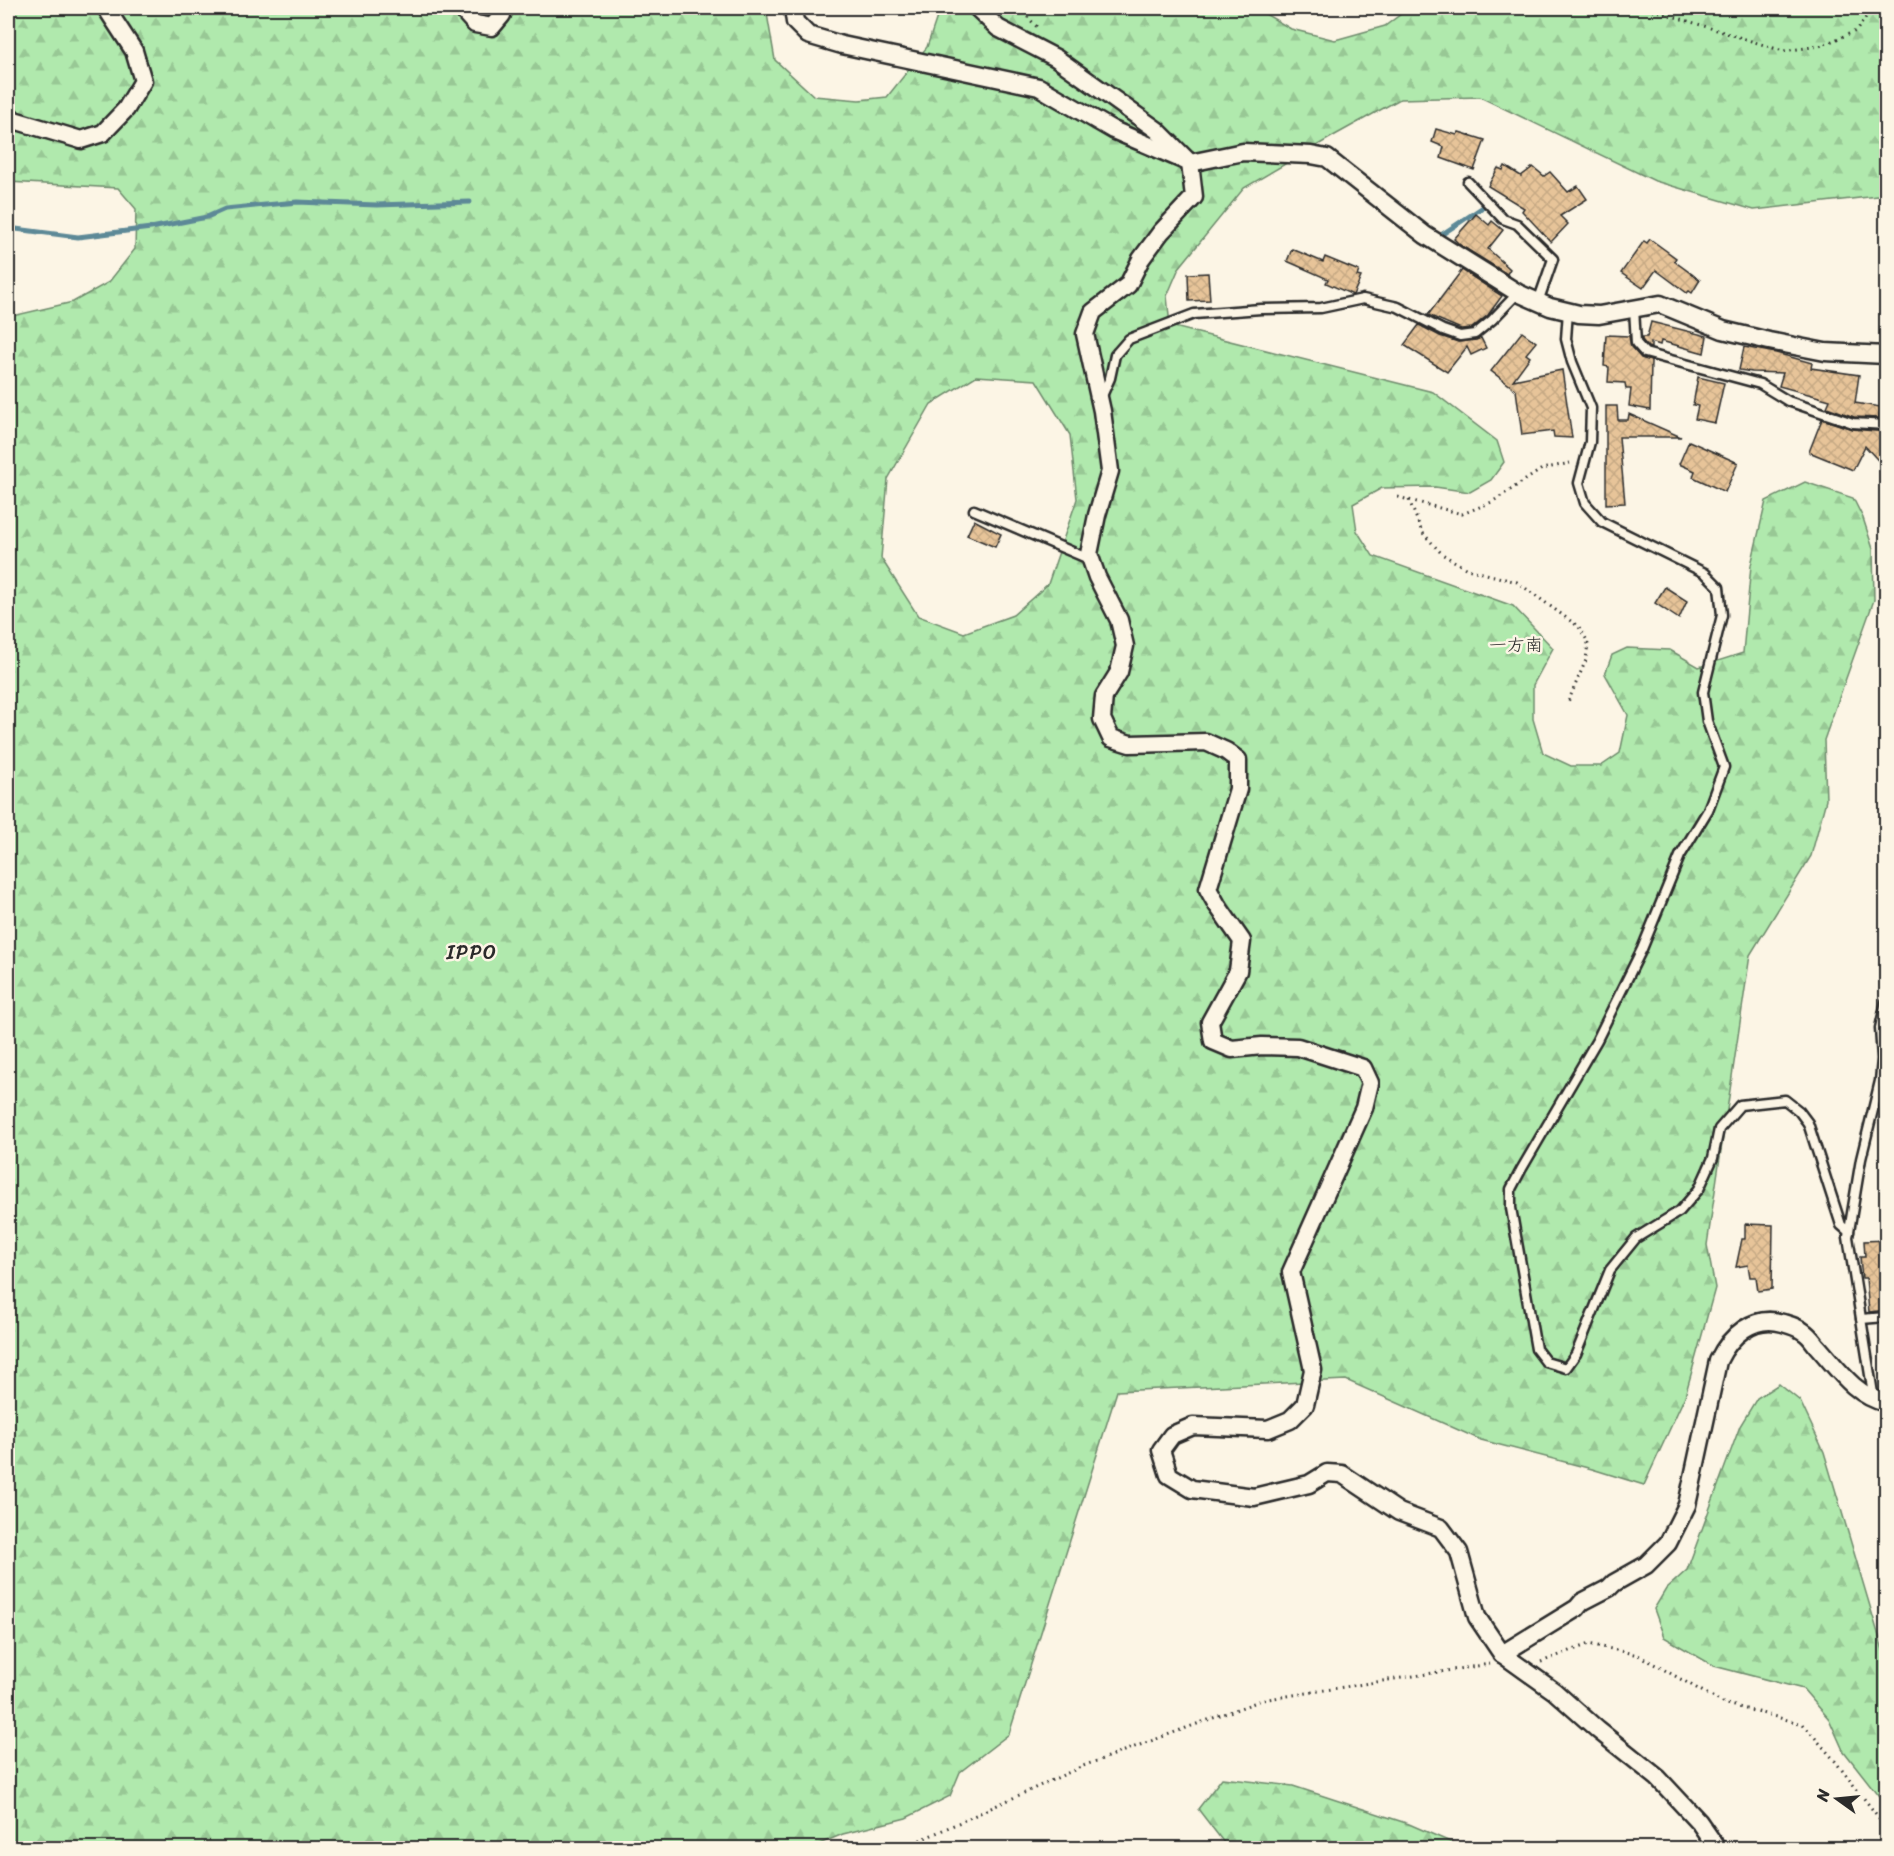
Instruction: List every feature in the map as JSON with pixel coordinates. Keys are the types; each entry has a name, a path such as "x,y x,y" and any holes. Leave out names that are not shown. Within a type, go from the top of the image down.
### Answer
{"street":[{"path":"8,114 14,120 81,140 102,133 126,109 143,81 134,51 106,8"},
{"path":"465,8 465,13 476,24 492,27 502,15 503,8"},
{"path":"793,8 795,22 808,35 842,45 1039,87 1113,130 1190,163 1243,152 1327,158 1425,236 1518,293 1550,308 1599,315 1660,304 1723,330 1769,341 1825,352 1887,355"},
{"path":"977,8 998,28 1056,58 1157,130 1190,163 1194,197 1161,232 1141,259 1128,285 1093,312 1085,334 1100,401 1110,471 1097,515 1089,554 1097,577 1119,620 1125,646 1119,672 1104,696 1102,719 1111,738 1130,744 1206,742 1226,751 1238,760 1238,789 1208,889 1242,940 1238,970 1210,1022 1213,1041 1232,1049 1262,1046 1298,1047 1363,1068 1370,1083 1364,1108 1291,1272 1313,1370 1305,1405 1290,1420 1268,1429 1193,1426 1172,1435 1161,1450 1169,1475 1192,1489 1254,1497 1309,1484 1327,1473 1342,1474 1400,1512 1441,1528 1459,1552 1477,1617 1502,1654 1554,1691 1658,1778 1699,1822 1717,1848"},
{"path":"1502,1654 1577,1608 1582,1602 1646,1565 1668,1543 1687,1505 1718,1361 1725,1346 1736,1334 1755,1322 1777,1321 1792,1325 1804,1331 1852,1386 1880,1402"}],"lane":[{"path":"1468,182 1503,219 1517,224 1553,259 1538,302"},
{"path":"1100,401 1110,378 1115,355 1128,339 1194,314 1321,308 1363,299 1398,307 1460,336 1475,334 1492,321 1518,293"},
{"path":"1634,308 1636,343 1645,353 1760,384 1788,401 1853,423 1887,425"},
{"path":"1568,311 1566,339 1572,362 1591,408 1590,442 1579,483 1585,503 1602,522 1705,573 1719,587 1722,615 1703,692 1707,720 1724,766 1708,810 1680,856 1642,949 1602,1030 1511,1189 1510,1208 1536,1349 1546,1362 1566,1368 1576,1354 1610,1270 1636,1238 1680,1211 1699,1189 1713,1158 1719,1129 1740,1105 1785,1100 1799,1111 1808,1124 1841,1225 1849,1232"},
{"path":"974,510 1091,560"},
{"path":"1880,1402 1861,1319 1848,1237 1861,1158 1880,1081 1882,1059 1880,1029 1887,1002"},
{"path":"1861,1319 1887,1317"}],"path":[{"path":"1647,8 1783,51 1820,46 1856,31 1873,8"},
{"path":"1398,497 1462,514 1492,502 1542,469 1573,462 1585,462"},
{"path":"1409,500 1422,532 1442,554 1467,569 1517,582 1579,627 1588,642 1586,660 1568,702"},
{"path":"1540,1662 1588,1644 1638,1655 1724,1703 1803,1724 1887,1827"},
{"path":"897,1848 923,1839 1083,1766 1262,1700 1490,1664 1502,1654"}],"green space":[{"path":"8,8 766,8 775,60 814,96 859,100 887,97 927,47 940,8 1255,8 1291,29 1335,40 1385,26 1409,8 1886,8 1886,195 1754,210 1655,181 1480,97 1400,99 1244,188 1179,268 1167,296 1170,326 1433,392 1497,441 1504,462 1491,480 1470,492 1435,487 1382,488 1353,504 1357,531 1373,556 1513,606 1553,648 1533,685 1533,719 1543,753 1571,766 1601,766 1620,753 1628,715 1605,674 1612,655 1627,648 1670,650 1699,667 1743,653 1751,565 1766,501 1805,482 1853,498 1863,518 1873,549 1874,600 1824,740 1826,800 1811,856 1750,955 1707,1245 1715,1288 1685,1396 1644,1485 1481,1440 1346,1380 1117,1391 1009,1734 960,1772 950,1796 906,1818 843,1834 810,1848 8,1848 8,317 73,302 109,282 135,249 136,209 118,188 8,182","holes":["976,376 1036,380 1070,435 1077,499 1048,584 1013,615 964,633 918,616 881,558 888,479 931,404"]},
{"path":"1779,1384 1800,1401 1824,1452 1886,1660 1886,1805 1843,1750 1829,1719 1803,1689 1714,1666 1664,1637 1654,1609 1666,1589 1687,1570 1740,1426 1757,1398"},
{"path":"1222,1778 1293,1786 1409,1824 1464,1848 1228,1848 1198,1809"}],"building":[{"path":"1436,129 1457,135 1459,132 1485,140 1474,170 1441,158 1444,147 1432,142"},
{"path":"1505,166 1521,176 1533,167 1544,176 1550,172 1568,192 1578,186 1587,199 1560,216 1568,224 1551,242 1522,211 1524,208 1488,186 1498,168 1503,170"},
{"path":"1476,214 1489,225 1492,221 1503,230 1488,249 1510,269 1507,274 1454,239"},
{"path":"1650,239 1700,280 1692,293 1689,291 1687,293 1656,270 1643,288 1621,273 1644,241 1647,243"},
{"path":"1292,249 1323,262 1325,257 1359,271 1357,276 1361,277 1353,295 1326,283 1328,279 1287,261"},
{"path":"1462,270 1502,296 1488,315 1472,328 1461,329 1428,315"},
{"path":"1208,273 1210,300 1189,301 1188,274"},
{"path":"1651,322 1707,336 1704,353 1661,341 1660,345 1651,342 1651,348 1648,347 1642,337 1647,337"},
{"path":"1419,325 1458,342 1481,338 1486,348 1471,355 1467,347 1447,372 1404,345"},
{"path":"1522,332 1536,342 1526,354 1530,357 1513,380 1562,370 1572,438 1554,437 1553,431 1522,435 1516,390 1491,371"},
{"path":"1606,335 1629,336 1631,347 1641,358 1651,361 1650,410 1629,406 1631,389 1626,389 1625,383 1608,382 1609,367 1604,366"},
{"path":"1744,347 1812,363 1811,368 1859,375 1855,403 1881,407 1879,418 1854,417 1827,407 1830,400 1779,386 1783,373 1739,370"},
{"path":"1698,377 1724,383 1715,423 1695,419 1698,406 1693,405"},
{"path":"1606,406 1617,406 1618,420 1628,420 1629,414 1681,437 1619,437 1625,503 1606,504"},
{"path":"1822,419 1852,429 1887,432 1887,470 1865,446 1853,470 1809,452"},
{"path":"1689,441 1738,463 1725,492 1693,477 1695,471 1679,464"},
{"path":"974,520 1001,534 995,547 967,535"},
{"path":"1665,587 1687,601 1679,619 1655,603"},
{"path":"1745,1224 1773,1225 1772,1289 1758,1291 1756,1277 1750,1277 1748,1265 1736,1267 1742,1239 1745,1239"},
{"path":"1887,1240 1887,1310 1869,1312 1866,1278 1862,1278 1860,1257 1865,1257 1864,1241"}],"waterway":[{"path":"8,228 78,237 151,228 207,217 225,209 297,202 377,205 470,202"},
{"path":"1441,235 1483,207"}],"district":[{"name":"一方南","path":"1516,645"},
{"name":"IPPO","path":"472,952"}]}
